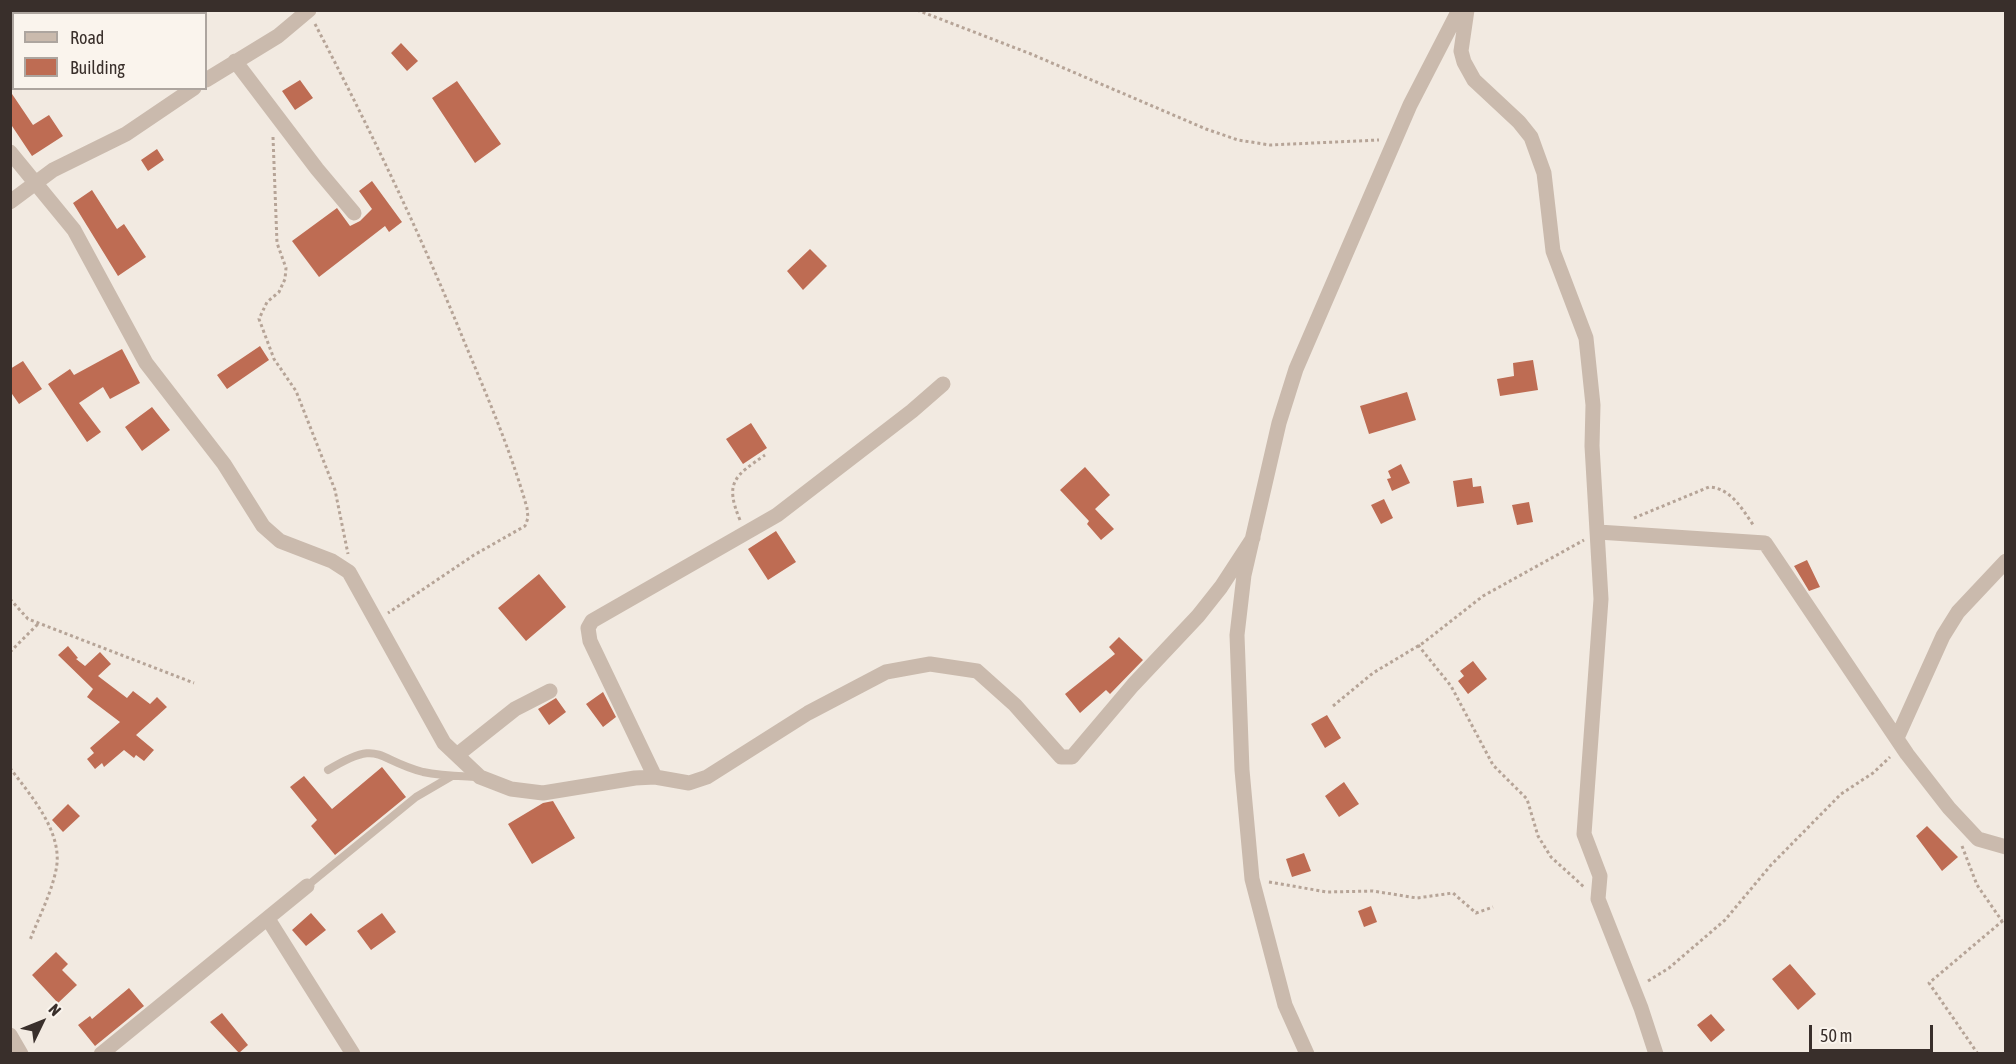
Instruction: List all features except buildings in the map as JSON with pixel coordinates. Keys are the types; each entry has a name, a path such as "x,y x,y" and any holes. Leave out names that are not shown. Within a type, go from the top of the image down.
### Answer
{"street":[{"path":"1306,1053 1285,1005 1252,879 1242,770 1237,635 1244,575 1279,423 1296,369 1395,140 1459,10"},
{"path":"1467,10 1461,51 1464,62 1474,80 1519,122 1531,137 1544,173 1553,251 1586,338 1593,405 1592,446 1602,532 1601,598 1583,824 1588,847 1600,876 1598,899 1656,1053"},
{"path":"207,79 278,36 309,11"},
{"path":"235,61 317,169 354,213"},
{"path":"10,202 34,182 126,135 191,90"},
{"path":"10,152 74,230 146,363 224,464 263,526 280,541 332,561 349,572 440,736 480,777 511,789 543,793 586,785 655,777 689,783 707,777 808,713 886,672 930,664 977,671 1016,705 1061,757 1072,757 1133,685 1198,616 1221,587 1253,538"},
{"path":"655,777 590,641 588,628 595,617 745,533 804,496 944,384"},
{"path":"1602,532 1765,543 1898,740 1971,834 1978,840 2006,847"},
{"path":"1898,740 1943,636 1958,612 2006,561"},
{"path":"457,755 515,709 550,691"},
{"path":"101,1053 307,886"},
{"path":"268,919 353,1053"},
{"path":"10,1035 21,1053"}],"lane":[{"path":"328,770 364,752 391,758 423,771 452,776 480,777"},
{"path":"307,886 416,797 452,776"}],"path":[{"path":"917,10 1031,54 1206,129 1238,140 1270,145 1395,140"},
{"path":"309,11 367,126 445,295 519,481 528,519 525,526 474,555 377,620"},
{"path":"273,136 277,243 286,267 285,279 279,292 267,302 259,319 274,359 296,391 335,490 348,547 349,572"},
{"path":"745,533 732,497 732,484 738,474 765,454"},
{"path":"1333,706 1373,674 1418,645 1483,596 1602,532 1709,487 1717,487 1739,504 1765,543"},
{"path":"10,599 28,619 194,683"},
{"path":"10,652 39,623"},
{"path":"1418,645 1451,686 1493,765 1527,799 1539,836 1551,857 1598,899"},
{"path":"1634,990 1669,968 1725,920 1772,865 1841,794 1886,762 1898,740"},
{"path":"10,768 44,816 56,850 57,868 51,889 30,939"},
{"path":"1962,844 1977,885 2004,920 1929,983 1978,1053"},
{"path":"1252,879 1327,892 1373,891 1417,898 1453,893 1476,913 1493,907"}]}
